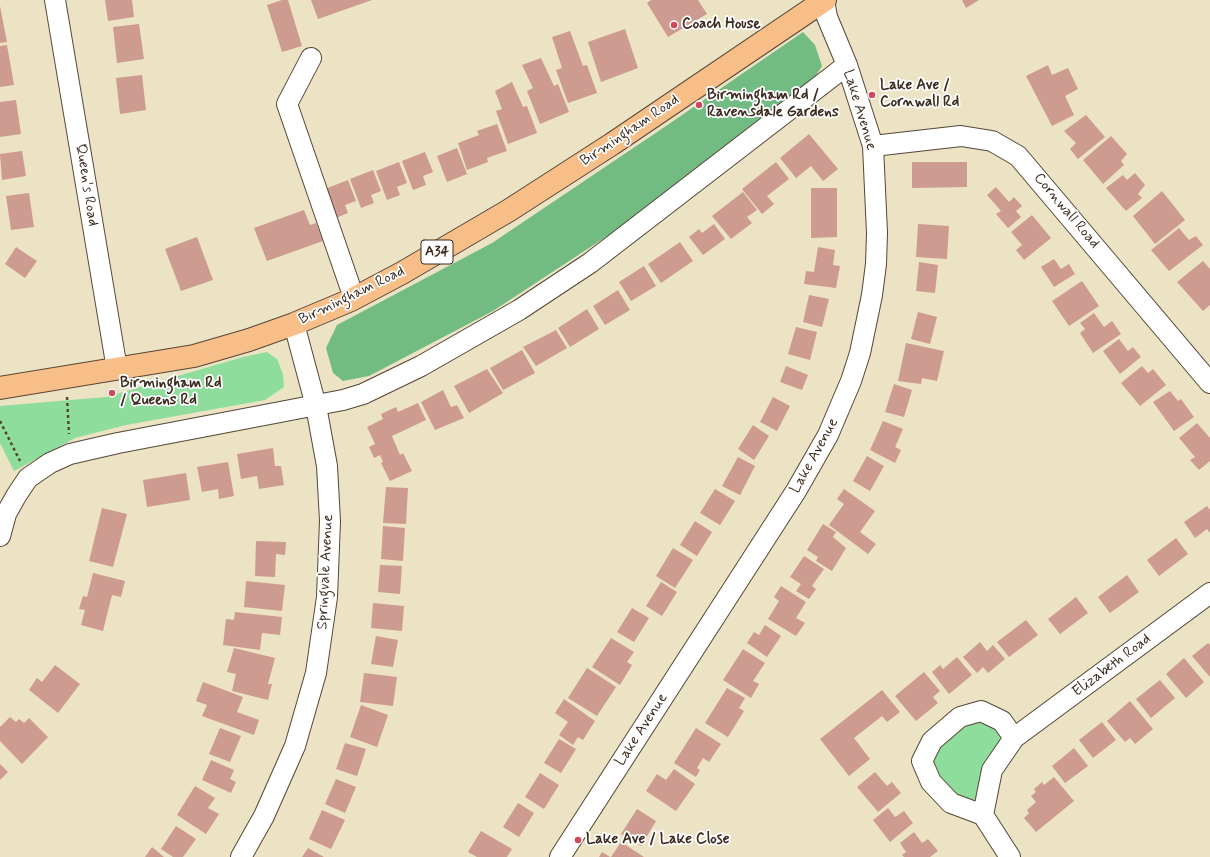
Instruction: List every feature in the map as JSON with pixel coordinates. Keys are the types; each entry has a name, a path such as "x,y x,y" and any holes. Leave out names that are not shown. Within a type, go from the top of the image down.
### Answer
{"highway":[{"name":"Birmingham Road","path":"0,388 194,356 250,340 294,324 354,298 402,273 508,211 618,139 824,0"}],"street":[{"name":"Queen's Road","path":"56,0 117,369"},
{"name":"Lake Avenue","path":"560,857 796,491 828,435 840,409 860,353 872,295 877,233 873,146 847,65 827,17 824,0"},
{"path":"311,58 287,104 354,298"},
{"path":"0,536 6,514 28,478 50,463 70,454 118,443 316,406 363,394 421,366 519,310 590,263 847,65"},
{"name":"Cornwall Road","path":"873,146 962,136 992,141 1018,156 1210,383"},
{"name":"Springvale Avenue","path":"241,857 264,816 294,746 316,672 323,635 327,597 330,521 327,466 316,406 294,324"},
{"name":"Elizabeth Road","path":"983,815 992,770 1014,738 1210,593"},
{"path":"1010,857 983,815 951,803 931,782 922,760 932,742 960,717 981,711 1002,721 1014,738"}],"path":[{"path":"66,377 70,454"},
{"path":"0,421 28,478"}],"green space":[{"path":"803,32 815,45 822,66 812,82 662,200 493,311 369,376 343,381 333,373 326,348 337,325 492,243"},
{"path":"267,352 277,359 283,374 284,387 265,400 126,425 75,438 14,471 0,443 0,406 106,397 243,357"},
{"path":"970,721 992,721 1001,737 998,747 983,765 981,788 975,799 969,803 953,798 932,762 932,753"}],"building":[{"path":"105,0 132,0 134,17 108,21"},
{"path":"282,0 288,0 302,46 282,52 267,5"},
{"path":"311,0 372,0 318,19"},
{"name":"Coach House","path":"651,0 698,0 707,14 668,37 647,3"},
{"path":"962,0 979,0 966,8"},
{"path":"0,6 7,42 0,43"},
{"path":"139,24 144,59 117,63 113,27"},
{"path":"625,29 638,68 601,82 588,42"},
{"path":"570,31 583,66 587,65 597,93 568,103 556,70 562,68 552,37"},
{"path":"7,45 14,85 0,87 0,46"},
{"path":"541,58 554,86 558,84 569,112 540,124 527,91 533,88 522,65"},
{"path":"1048,65 1052,75 1068,68 1078,89 1065,96 1074,115 1052,126 1026,76"},
{"path":"142,75 146,110 120,114 116,78"},
{"path":"512,82 523,107 527,106 537,133 508,144 496,111 502,109 495,91"},
{"path":"16,100 21,134 0,137 0,102"},
{"path":"1086,115 1105,137 1078,159 1070,149 1076,143 1064,131"},
{"path":"497,124 507,151 487,158 488,162 467,170 458,143 479,135 477,131"},
{"path":"809,134 838,169 823,181 811,166 796,178 780,158"},
{"path":"1111,136 1127,154 1121,161 1124,165 1103,184 1083,160"},
{"path":"457,148 467,174 447,182 437,156"},
{"path":"22,151 26,176 2,180 0,154"},
{"path":"425,152 433,172 423,176 426,185 413,190 402,161"},
{"path":"399,162 407,183 397,187 400,195 387,200 376,171"},
{"path":"776,162 789,179 767,196 774,204 762,214 742,189"},
{"path":"912,162 967,162 967,187 912,188"},
{"path":"373,170 381,191 371,195 374,203 361,208 350,179"},
{"path":"1135,173 1145,185 1138,194 1142,198 1126,211 1106,188 1123,175 1127,180"},
{"path":"348,180 356,201 345,205 348,213 336,218 325,189"},
{"path":"996,187 1009,202 1014,197 1022,206 1016,211 1021,217 1008,228 996,214 1001,211 987,195"},
{"path":"811,188 837,188 837,237 811,238"},
{"path":"1162,191 1185,220 1155,244 1133,216"},
{"path":"743,192 757,210 747,217 752,223 731,239 712,216"},
{"path":"29,193 34,227 11,230 6,196"},
{"path":"304,210 310,225 316,223 323,241 267,261 254,228"},
{"path":"1032,215 1051,238 1024,260 1016,250 1022,245 1011,232"},
{"path":"714,224 725,239 703,255 689,237 699,229 702,233"},
{"path":"918,224 949,226 947,259 916,257"},
{"path":"1179,228 1189,240 1196,236 1203,245 1169,271 1151,250"},
{"path":"197,237 213,280 181,291 165,249"},
{"path":"680,242 693,261 661,283 648,264"},
{"path":"16,247 37,261 25,278 5,264"},
{"path":"818,247 835,250 833,265 840,266 836,288 804,284 806,271 814,272"},
{"path":"1054,259 1061,269 1069,264 1075,274 1054,287 1041,267"},
{"path":"1203,261 1210,269 1210,305 1203,311 1177,282"},
{"path":"919,262 938,265 935,293 916,291"},
{"path":"644,266 656,286 631,301 619,282"},
{"path":"1082,281 1099,306 1069,326 1052,301"},
{"path":"618,290 630,310 605,325 593,306"},
{"path":"809,295 829,299 822,327 803,322"},
{"path":"587,309 599,329 570,347 558,328"},
{"path":"918,312 937,317 930,344 911,339"},
{"path":"1094,313 1104,327 1112,321 1121,334 1093,353 1080,333 1085,329 1080,323"},
{"path":"796,327 817,332 810,360 788,354"},
{"path":"556,330 567,348 536,366 523,347"},
{"path":"1119,339 1128,351 1133,347 1141,357 1120,374 1103,351"},
{"path":"906,343 944,351 937,381 922,378 921,384 898,381"},
{"path":"522,350 535,373 503,390 490,368"},
{"path":"786,366 808,375 802,390 780,382"},
{"path":"1142,366 1148,373 1153,369 1166,385 1140,406 1121,383"},
{"path":"487,369 503,393 469,413 454,386"},
{"path":"894,384 912,390 904,417 885,412"},
{"path":"443,390 451,407 457,405 464,418 435,430 421,402"},
{"path":"1170,391 1178,401 1181,399 1194,417 1174,431 1153,402"},
{"path":"773,397 790,406 777,431 760,422"},
{"path":"418,403 426,420 392,436 400,455 403,453 412,471 390,481 381,463 383,462 380,455 374,458 369,447 375,444 367,427 383,419 381,414 396,407 398,412"},
{"path":"883,421 903,429 895,447 901,450 895,463 870,450"},
{"path":"1197,423 1210,438 1210,461 1199,470 1190,460 1195,457 1179,438"},
{"path":"753,425 769,436 754,460 738,449"},
{"path":"273,448 275,466 281,466 284,485 259,489 257,476 241,479 237,454"},
{"path":"867,456 884,466 870,491 853,481"},
{"path":"738,457 755,466 740,495 722,486"},
{"path":"228,462 234,496 219,499 218,489 202,492 197,467"},
{"path":"186,473 190,500 147,507 143,480"},
{"path":"386,487 408,488 406,524 383,523"},
{"path":"715,489 735,501 720,525 700,513"},
{"path":"844,489 875,511 860,532 876,544 868,554 829,525 844,504 837,499"},
{"path":"1207,506 1210,510 1210,533 1207,529 1195,538 1184,522"},
{"path":"102,508 127,514 113,567 89,561"},
{"path":"695,521 712,532 697,556 680,545"},
{"path":"823,524 836,532 833,537 846,548 832,571 816,561 818,557 807,550"},
{"path":"383,526 405,528 403,561 381,559"},
{"path":"1176,538 1188,554 1159,576 1147,560"},
{"path":"256,541 286,542 285,555 276,554 275,577 255,576"},
{"path":"673,548 693,560 675,588 656,576"},
{"path":"804,556 824,569 812,586 816,589 809,599 796,591 801,584 790,577"},
{"path":"380,565 402,566 400,594 378,592"},
{"path":"93,573 125,581 121,597 112,595 103,631 81,625 85,610 79,609 83,596 87,597"},
{"path":"1127,575 1139,592 1110,613 1098,597"},
{"path":"246,581 285,585 282,611 244,607"},
{"path":"661,582 677,592 662,616 646,606"},
{"path":"781,586 806,602 796,618 805,623 796,636 768,619 779,601 774,597"},
{"path":"1076,597 1088,613 1060,634 1048,619"},
{"path":"373,603 404,606 402,631 371,628"},
{"path":"632,608 649,618 634,642 617,632"},
{"path":"235,612 282,617 280,635 262,633 260,650 223,645 226,619 234,620"},
{"path":"1026,620 1038,635 1009,657 997,642"},
{"path":"765,625 781,636 767,657 747,643 754,632 759,635"},
{"path":"376,636 398,640 393,667 371,664"},
{"path":"611,638 634,652 627,662 632,665 620,685 592,667"},
{"path":"980,642 987,651 993,645 1005,659 988,673 983,667 977,673 963,657"},
{"path":"1208,643 1210,645 1210,677 1192,656"},
{"path":"234,648 275,658 268,684 272,684 268,700 232,691 236,674 227,672"},
{"path":"743,649 765,663 753,681 759,684 751,698 723,680"},
{"path":"957,657 972,675 949,694 932,672 940,665 943,669"},
{"path":"1184,658 1204,682 1186,698 1166,674"},
{"path":"55,665 80,684 58,713 29,690 37,678 42,682"},
{"path":"587,668 616,687 597,716 568,698"},
{"path":"924,672 940,691 933,697 938,703 916,721 895,696"},
{"path":"364,673 397,677 393,706 360,702"},
{"path":"1160,680 1175,698 1151,718 1136,699"},
{"path":"203,682 243,697 237,712 259,720 254,735 202,716 207,705 196,701"},
{"path":"727,688 745,698 739,708 744,711 728,737 705,723"},
{"path":"882,690 900,712 887,722 882,716 854,738 870,759 849,776 820,739"},
{"path":"564,699 595,721 583,740 578,737 573,745 559,735 568,722 555,713"},
{"path":"1130,701 1153,729 1135,744 1130,738 1125,742 1107,721"},
{"path":"361,705 388,715 377,747 350,737"},
{"path":"10,717 16,722 19,719 24,723 29,718 48,737 22,764 0,741 0,727"},
{"path":"1102,722 1116,740 1093,758 1079,740"},
{"path":"220,728 241,736 230,762 209,754"},
{"path":"696,728 721,744 709,762 703,758 697,768 700,770 696,777 674,763"},
{"path":"559,739 576,749 561,773 544,763"},
{"path":"345,743 366,749 357,776 336,769"},
{"path":"1074,748 1088,766 1065,783 1052,766"},
{"path":"211,760 234,770 230,779 236,782 231,793 202,780"},
{"path":"0,764 8,772 0,780"},
{"path":"674,769 695,784 676,811 646,791 657,774 666,780"},
{"path":"875,772 887,786 892,782 901,793 878,812 857,787"},
{"path":"540,773 559,785 544,809 525,797"},
{"path":"1054,777 1074,801 1036,832 1024,818 1029,813 1027,810 1036,802 1031,796 1036,792 1034,789 1042,782 1044,785"},
{"path":"336,779 356,787 345,813 325,804"},
{"path":"195,786 215,798 208,808 219,814 206,834 177,815"},
{"path":"518,803 534,813 519,837 503,827"},
{"path":"888,808 895,817 904,811 913,823 890,842 873,820"},
{"path":"637,809 656,821 641,846 621,834"},
{"path":"322,810 345,820 331,849 309,839"},
{"path":"176,826 196,839 183,857 173,857 161,849"},
{"path":"481,831 512,849 507,857 477,857 468,852"},
{"path":"914,832 922,843 928,839 938,851 930,857 904,857 902,855 906,852 900,843"},
{"path":"621,842 644,857 611,857"},
{"path":"152,847 164,857 145,857"},
{"path":"308,848 324,857 302,857"},
{"path":"602,852 610,857 599,857"}],"place":[{"name":"Coach House","path":"674,25"},
{"name":"Lake Ave / Cornwall Rd","path":"872,95"},
{"name":"Birmingham Rd / Ravensdale Gardens","path":"699,105"},
{"name":"Birmingham Rd / Queens Rd","path":"112,393"},
{"name":"Lake Ave / Lake Close","path":"578,840"}]}
